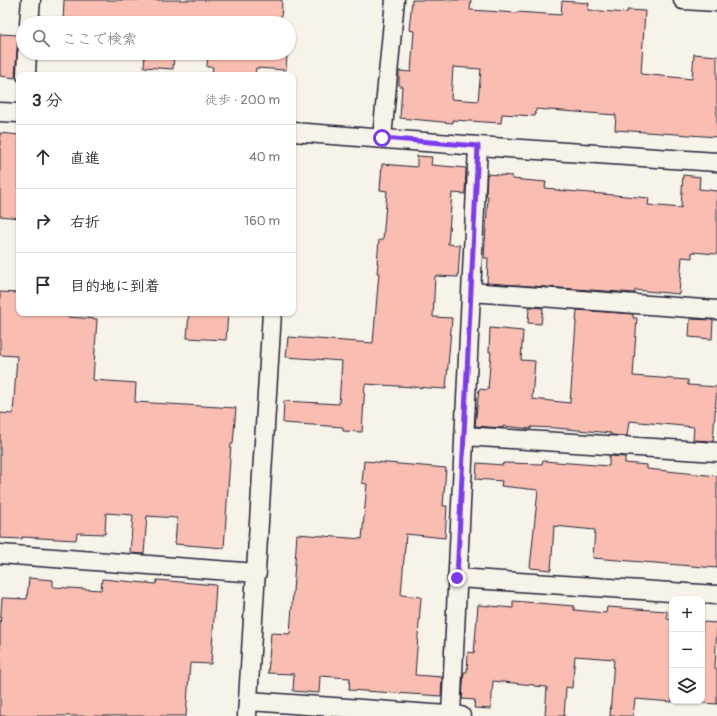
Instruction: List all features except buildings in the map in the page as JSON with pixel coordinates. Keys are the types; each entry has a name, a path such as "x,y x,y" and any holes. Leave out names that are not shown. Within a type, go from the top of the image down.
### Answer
{"street":[{"path":"30,16 31,0"},
{"path":"382,138 395,0"},
{"path":"683,0 717,2"},
{"path":"26,72 27,60"},
{"path":"0,112 16,112"},
{"path":"296,132 717,162"},
{"path":"272,316 248,708 456,716 457,578 478,146"},
{"path":"471,292 717,310"},
{"path":"464,436 717,452"},
{"path":"0,554 257,573"},
{"path":"457,578 717,595"}],"route":[{"path":"382,138 478,146 457,578"}]}
